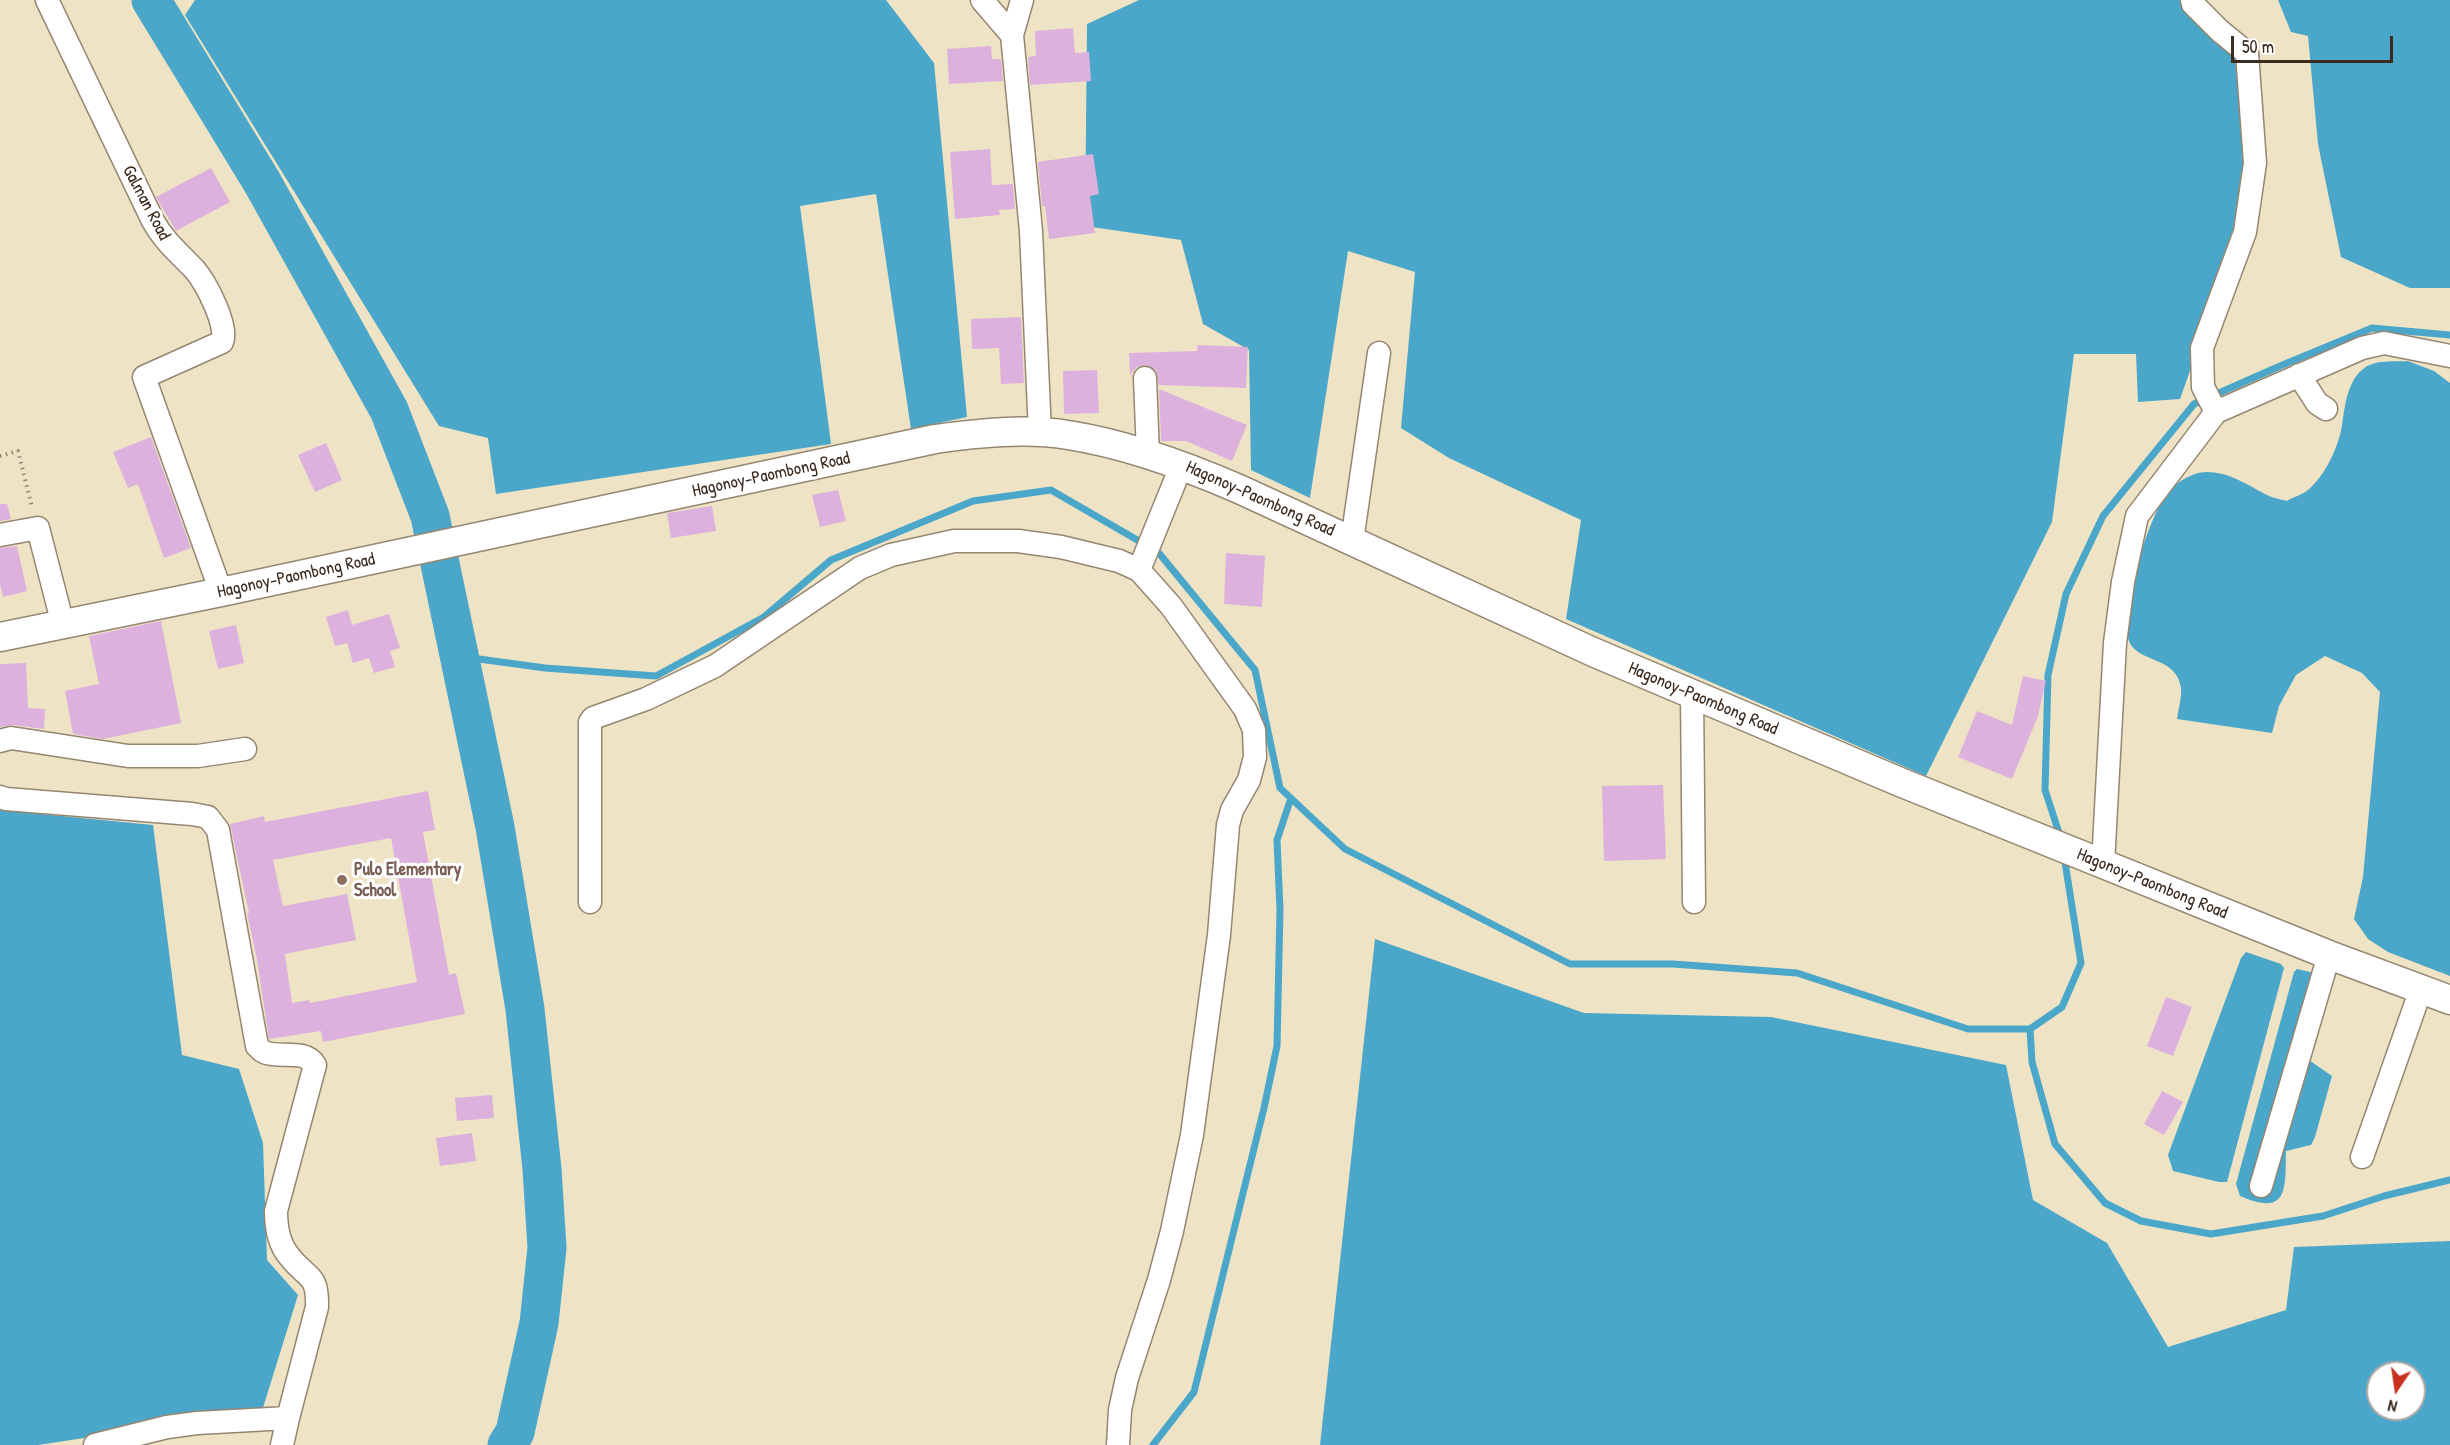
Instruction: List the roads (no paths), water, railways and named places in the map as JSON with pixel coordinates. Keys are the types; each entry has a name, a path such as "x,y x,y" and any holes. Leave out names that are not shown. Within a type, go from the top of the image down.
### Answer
{"main road":[{"name":"Hagonoy-Paombong Road","path":"0,637 935,440 965,435 1040,433 1068,435 1182,464 1593,652 1692,694 2030,836 2329,955 2450,1000"}],"street":[{"name":"Galman Road","path":"47,0 153,221 163,239 204,283 224,327 225,336 222,342 144,377 221,592"},
{"path":"982,0 1012,35"},
{"path":"1022,0 1012,35 1031,231 1040,433"},
{"path":"2192,0 2193,4 2220,31 2247,53 2255,163 2245,232 2202,348 2203,387 2214,410"},
{"path":"2095,861 2115,643 2123,582 2137,516 2214,410 2362,348 2384,343 2450,356"},
{"path":"1352,540 1379,353"},
{"path":"2299,375 2317,404 2326,409"},
{"path":"1145,378 1148,455"},
{"path":"1143,561 1182,464"},
{"path":"0,535 38,528 63,625"},
{"path":"590,902 590,722 593,718 646,699 715,666 860,568 891,555 954,541 1018,541 1094,554 1119,561 1143,561"},
{"path":"1118,1445 1120,1410 1127,1378 1159,1280 1172,1231 1192,1135 1219,936 1228,825 1232,810 1249,780 1255,757 1254,730 1245,709 1171,606 1143,561"},
{"path":"1692,694 1694,902"},
{"path":"0,741 11,738 128,756 198,756 245,749"},
{"path":"0,797 6,800 192,814 208,817 218,830 257,1046 265,1053 304,1057 312,1060 315,1065 276,1211 278,1235 288,1256 313,1278 318,1291 317,1308 282,1445"},
{"path":"2261,1186 2329,955"},
{"path":"2362,1157 2421,989"},
{"path":"95,1445 177,1426 288,1418"}],"water":[{"path":"195,0 886,0 934,63 967,417 911,429 876,194 800,206 831,444 496,494 488,438 439,426 185,15"},
{"path":"1139,0 2185,0 2239,53 2247,146 2239,233 2180,399 2138,402 2136,354 2074,354 2052,522 1926,776 1566,619 1581,520 1449,458 1401,428 1415,272 1348,251 1310,498 1251,470 1249,350 1203,324 1181,240 1085,226 1087,24"},
{"path":"2278,0 2450,0 2450,288 2410,288 2341,257 2318,144 2308,36 2291,32"},
{"path":"2408,361 2434,371 2450,383 2450,976 2388,952 2368,939 2354,919 2363,877 2380,692 2362,673 2325,656 2296,675 2279,706 2272,733 2177,719 2181,692 2178,678 2165,665 2133,648 2129,641 2127,627 2128,609 2137,565 2152,523 2170,489 2190,476 2206,472 2230,476 2268,495 2287,501 2303,493 2320,477 2334,451 2350,387 2358,374 2373,364"},
{"path":"0,810 153,825 182,1055 239,1069 263,1143 267,1260 298,1295 262,1411 38,1445 0,1445"},
{"path":"1375,939 1584,1013 1771,1017 2006,1065 2033,1200 2107,1243 2168,1347 2286,1310 2294,1247 2450,1241 2450,1445 1320,1445"},
{"path":"2246,952 2281,964 2284,968 2227,1182 2219,1182 2173,1171 2168,1155 2241,958"},
{"path":"2297,969 2319,974 2306,1058 2332,1076 2311,1145 2286,1151 2284,1187 2281,1196 2276,1201 2268,1203 2256,1202 2240,1196 2236,1184 2294,972"}],"waterway":[{"path":"151,0 262,182 389,410 430,516 495,827 525,1009 542,1169 547,1248 539,1323 515,1432 507,1445"},
{"path":"2061,839 2045,790 2048,675 2066,594 2103,516 2194,404 2372,328 2450,335"},
{"path":"457,656 545,668 656,676 764,617 831,560 973,501 1051,490 1158,552 1255,670 1280,788 1345,849 1570,964 1673,964 1797,973 1968,1029 2030,1029 2062,1007 2081,963 2064,856"},
{"path":"1153,1445 1194,1392 1264,1108 1277,1046 1280,910 1277,840 1291,798"},
{"path":"2030,1029 2032,1062 2055,1144 2105,1203 2141,1221 2211,1234 2323,1216 2384,1196 2450,1180"}],"place":[{"name":"Pulo Elementary School","path":"342,880"}]}
